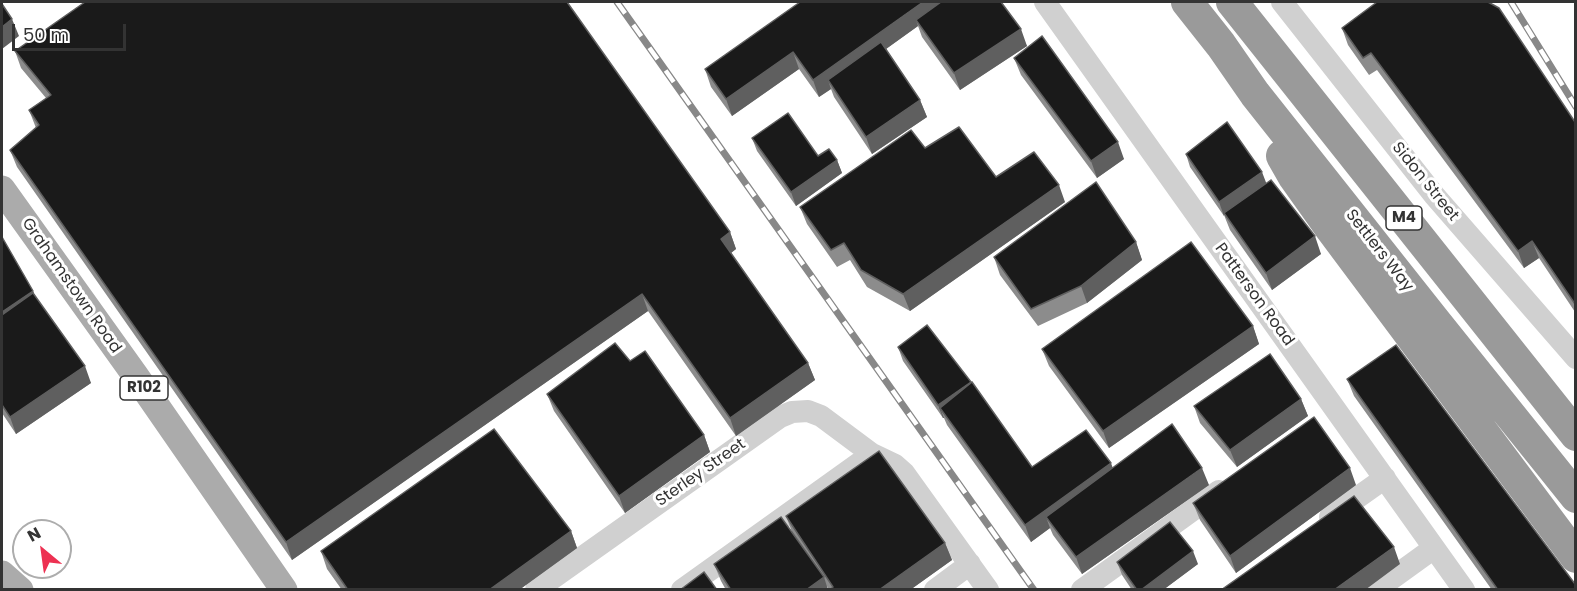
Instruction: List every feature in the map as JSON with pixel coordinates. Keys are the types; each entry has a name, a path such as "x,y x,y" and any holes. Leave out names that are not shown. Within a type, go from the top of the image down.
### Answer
{"highway":[{"path":"1168,2 1187,26 1221,45"},
{"name":"Settlers Way","path":"1187,2 1256,94 1575,497"},
{"name":"M4","path":"1233,2 1575,435"},
{"path":"1256,94 1284,160 1294,177 1575,557"}],"main road":[{"name":"Grahamstown Road","path":"4,198 141,384 284,590"},
{"path":"2,574 20,590"}],"street":[{"name":"Patterson Road","path":"1045,2 1464,590"},
{"name":"Sidon Street","path":"1282,2 1434,195 1575,358"},
{"path":"1315,422 1335,408"},
{"name":"Sterley Street","path":"536,590 770,424 786,414 808,411 821,416 872,454 896,465 988,590"},
{"path":"682,590 872,454"},
{"path":"1082,590 1237,478"},
{"path":"1317,527 1385,478"},
{"path":"1376,590 1434,548"},
{"path":"935,590 970,564"}],"building":[{"path":"85,2 567,2 730,232 721,239 808,363 730,418 642,294 286,542 10,150 39,125 29,110 51,95 15,51"},
{"path":"800,2 923,2 813,80 793,52 726,99 705,69"},
{"path":"941,2 1001,2 1021,29 954,73 916,20"},
{"path":"1377,2 1488,2 1499,8 1575,122 1575,304 1532,241 1518,251 1371,53 1363,58 1342,28"},
{"path":"2,4 12,19 2,27"},
{"path":"1042,36 1118,142 1091,161 1014,58"},
{"path":"881,42 920,100 866,137 828,80"},
{"path":"788,113 818,156 829,149 837,160 791,192 752,138"},
{"path":"1227,122 1262,172 1219,202 1186,154"},
{"path":"959,127 996,177 1034,152 1059,185 903,294 861,270 844,243 831,250 800,207 911,130 925,148"},
{"path":"1271,180 1315,236 1266,273 1224,213"},
{"path":"1096,182 1136,242 1081,286 1031,309 994,257"},
{"path":"2,237 33,291 2,312"},
{"path":"1191,242 1253,326 1103,431 1042,349"},
{"path":"33,293 85,366 10,417 2,405 2,315"},
{"path":"927,325 971,382 938,405 898,347"},
{"path":"615,343 630,361 645,351 704,435 619,496 547,394"},
{"path":"1396,345 1575,584 1575,590 1498,590 1347,379"},
{"path":"1270,354 1301,399 1230,450 1194,406"},
{"path":"972,382 1032,467 1086,430 1111,463 1025,525 940,408"},
{"path":"1314,417 1350,468 1230,556 1193,503"},
{"path":"1172,424 1202,468 1076,557 1046,517"},
{"path":"494,429 571,531 489,590 348,590 321,551"},
{"path":"879,451 945,543 879,590 830,590 833,587 786,516"},
{"path":"1354,496 1394,547 1334,590 1221,590"},
{"path":"781,517 824,577 806,590 731,590 714,564"},
{"path":"1170,522 1193,551 1141,590 1137,590 1117,562"},
{"path":"704,572 717,590 680,590"}],"railway":[{"path":"617,2 1034,590"},
{"path":"1511,2 1576,107"}]}
